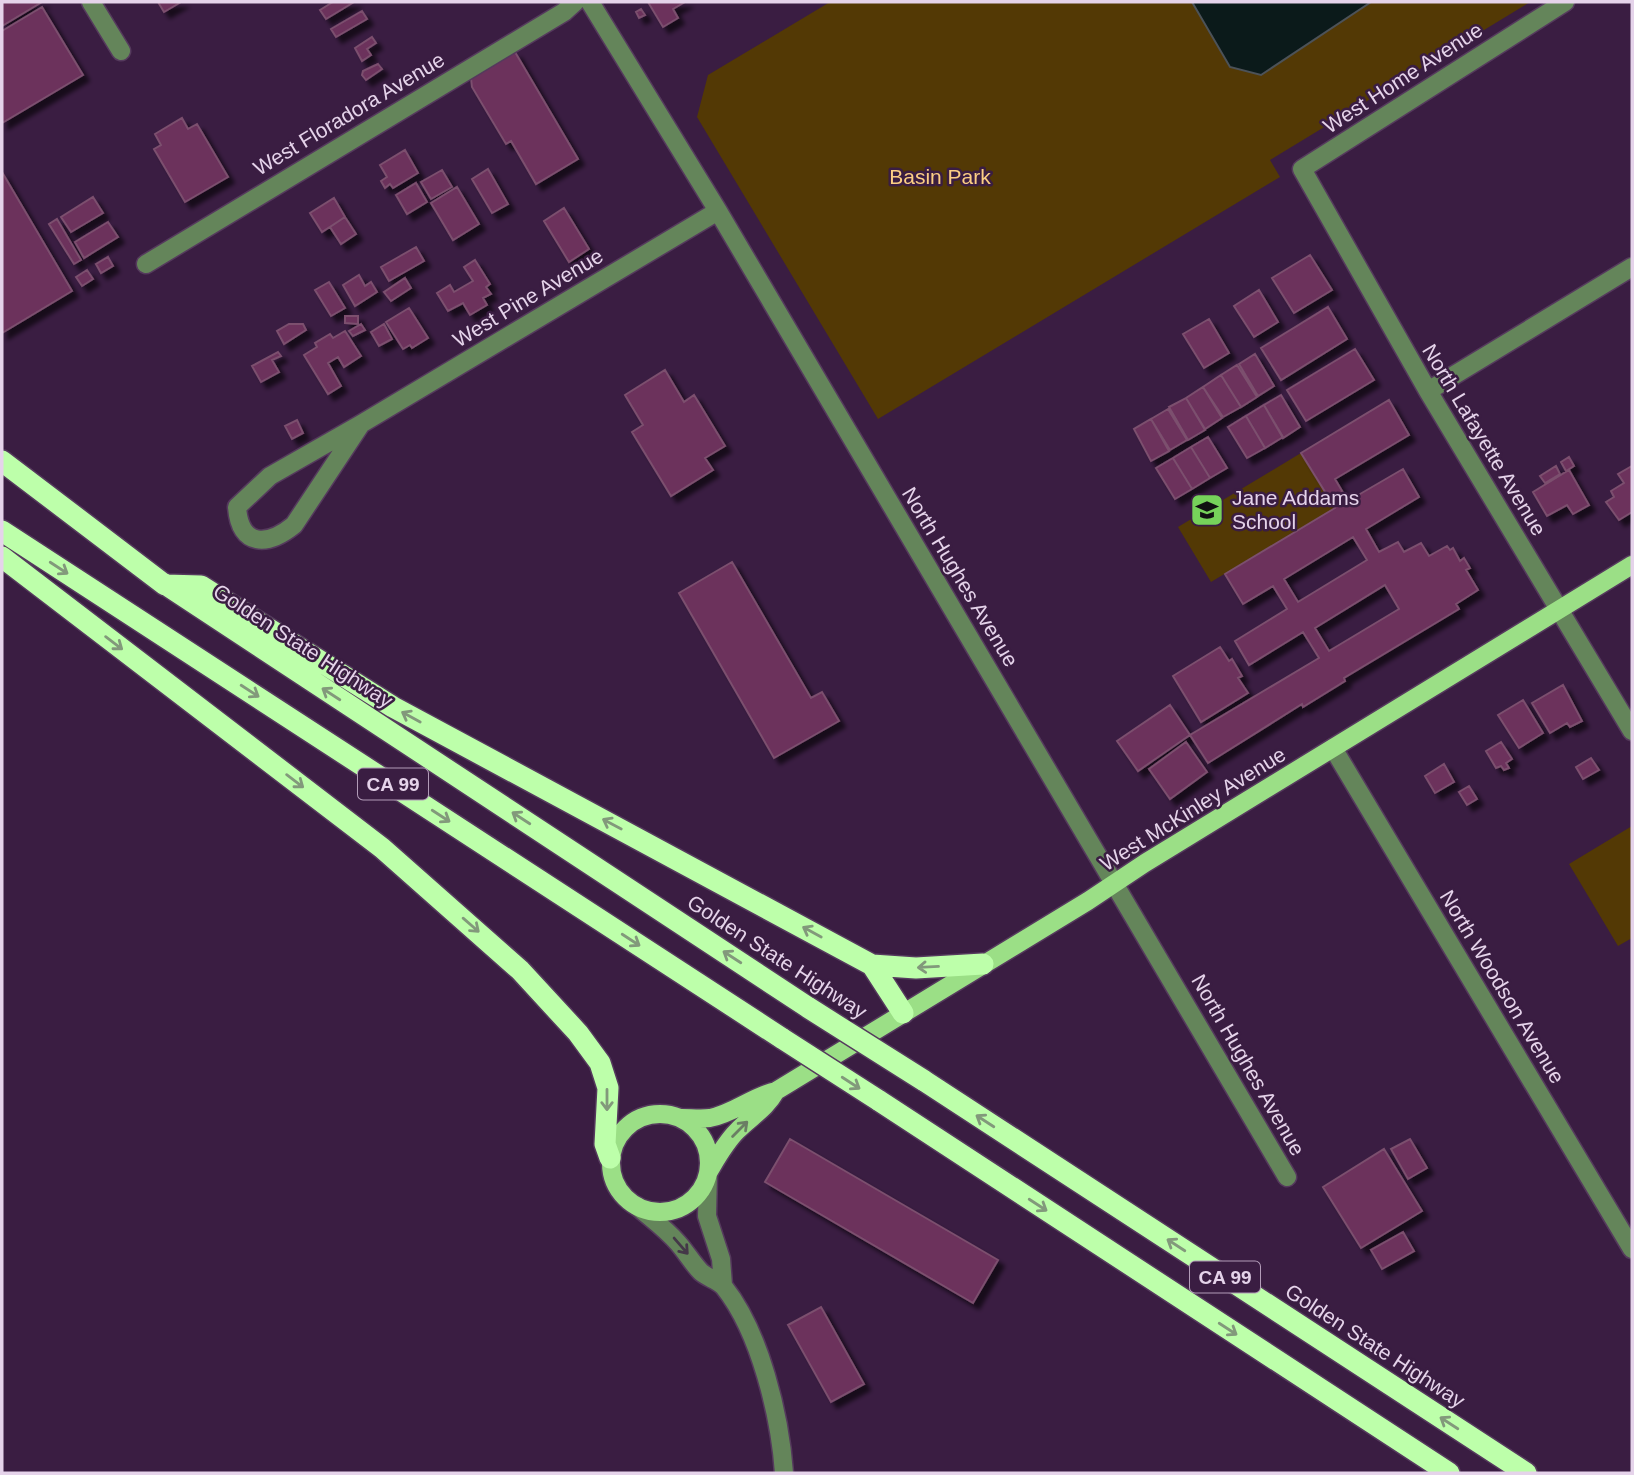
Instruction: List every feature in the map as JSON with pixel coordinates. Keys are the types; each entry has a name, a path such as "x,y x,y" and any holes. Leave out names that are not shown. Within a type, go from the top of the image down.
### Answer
{"highway":[{"path":"2,461 165,584 201,586 393,707 872,965 916,968 983,964"},
{"name":"Golden State Highway","path":"2,478 809,1008 1526,1473"},
{"name":"CA 99","path":"2,531 1449,1473"},
{"path":"2,557 382,848 520,970 578,1033 600,1063 608,1088 605,1144 610,1158"},
{"path":"872,965 903,1013"},
{"path":"1491,1450 1534,1473"}],"main road":[{"name":"West McKinley Avenue","path":"610,1158 614,1143 623,1129 636,1119 651,1114 712,1118 759,1095 776,1091 1632,565"},
{"name":"West McKinley Avenue","path":"638,1207 660,1212 682,1207 698,1193 724,1145 745,1123 767,1107 776,1091"},
{"path":"682,1118 695,1128 704,1141 709,1156 708,1172"},
{"path":"610,1158 616,1187 626,1199 638,1207"}],"street":[{"path":"91,2 121,51"},
{"name":"West Floradora Avenue","path":"146,264 565,12 575,2"},
{"name":"North Hughes Avenue","path":"590,2 718,211 1287,1177"},
{"name":"West Home Avenue","path":"1302,169 1565,2"},
{"name":"North Lafayette Avenue","path":"1302,169 1428,391 1632,731"},
{"name":"West Pine Avenue","path":"361,424 294,525 279,537 266,541 256,540 241,526 237,508 270,476 718,211"},
{"path":"1428,391 1632,267"},
{"name":"North Woodson Avenue","path":"1333,748 1632,1249"},
{"path":"708,1172 707,1216 721,1259 723,1285 762,1363 778,1417 784,1473"},
{"path":"638,1207 667,1231 701,1272 723,1285"}],"green space":[{"name":"Basin Park","path":"830,2 1530,2 1270,160 1280,177 878,419 697,117 708,75"},
{"path":"1301,453 1335,508 1211,582 1178,527"},
{"path":"1632,826 1632,938 1618,946 1569,864"}],"shaded area":[{"path":"1192,2 1371,2 1261,75 1230,67"}],"building":[{"path":"2,2 42,2 2,26"},
{"path":"158,2 181,2 164,12"},
{"path":"333,2 354,2 326,19 320,10"},
{"path":"648,2 685,2 673,9 678,18 663,27"},
{"path":"42,7 83,75 2,123 2,31"},
{"path":"641,9 645,15 639,18 636,12"},
{"path":"362,11 367,19 336,37 331,29"},
{"path":"372,37 376,43 367,49 371,55 362,61 355,48"},
{"path":"515,52 578,159 536,184 511,141 506,144 472,87 471,78"},
{"path":"378,64 382,69 366,80 362,75 363,71"},
{"path":"182,118 188,129 197,124 228,177 185,202 154,149 161,145 155,134"},
{"path":"405,150 418,173 393,188 390,184 385,188 381,181 387,177 380,165"},
{"path":"488,169 508,204 492,213 472,179"},
{"path":"442,170 452,187 431,199 421,182"},
{"path":"2,172 72,291 2,333"},
{"path":"416,183 427,202 407,214 396,195"},
{"path":"457,187 479,224 453,240 431,203"},
{"path":"93,197 103,213 71,232 61,217"},
{"path":"334,198 345,217 322,232 310,213"},
{"path":"564,208 589,249 569,262 544,221"},
{"path":"345,217 356,234 341,244 330,227"},
{"path":"57,219 81,260 74,264 49,224"},
{"path":"108,222 118,237 84,258 75,242"},
{"path":"416,247 424,261 389,281 381,267"},
{"path":"1310,255 1332,290 1294,313 1272,278"},
{"path":"108,257 113,266 101,273 96,264"},
{"path":"475,260 490,284 486,287 491,294 483,298 487,305 470,315 463,303 448,311 437,293 450,285 454,292 473,281 464,267"},
{"path":"87,270 93,279 82,286 76,277"},
{"path":"359,275 365,286 371,282 377,292 355,306 343,285"},
{"path":"405,278 411,288 391,301 384,292"},
{"path":"329,282 345,308 331,316 315,290"},
{"path":"1259,290 1278,322 1254,337 1234,306"},
{"path":"1328,307 1347,339 1281,380 1261,348"},
{"path":"409,308 428,338 412,348 410,345 403,349 386,322"},
{"path":"345,316 358,316 358,324 345,323"},
{"path":"1209,319 1229,353 1204,368 1183,334"},
{"path":"289,324 303,324 306,330 284,344 277,331"},
{"path":"361,324 365,330 353,336 349,331"},
{"path":"384,324 392,339 379,346 371,332"},
{"path":"345,331 361,356 344,367 338,357 328,363 341,386 328,394 304,355 317,347 315,343 330,334 333,338"},
{"path":"1355,349 1374,380 1306,421 1287,390"},
{"path":"278,352 281,356 272,360 279,372 261,382 252,366"},
{"path":"1255,354 1274,386 1258,396 1239,364"},
{"path":"1237,365 1257,397 1241,407 1221,375"},
{"path":"665,370 684,402 694,395 725,446 705,458 713,470 671,496 632,432 643,425 625,395"},
{"path":"1221,375 1241,407 1223,417 1203,387"},
{"path":"1203,387 1222,418 1205,429 1186,398"},
{"path":"1281,395 1300,427 1283,438 1264,405"},
{"path":"1186,398 1205,430 1188,440 1169,407"},
{"path":"1389,400 1409,435 1335,479 1348,501 1403,469 1419,497 1366,529 1379,552 1398,542 1404,552 1421,543 1429,556 1447,546 1450,550 1453,548 1460,561 1464,558 1470,568 1466,570 1478,590 1456,604 1459,609 1208,763 1190,735 1319,658 1303,632 1249,665 1235,641 1287,609 1273,586 1243,604 1225,574 1335,508 1301,453","holes":["1353,537 1367,560 1298,602 1284,579","1385,585 1399,609 1329,651 1315,628"]},
{"path":"1264,405 1283,437 1265,448 1246,416"},
{"path":"1168,409 1187,440 1170,450 1151,419"},
{"path":"1246,416 1265,448 1247,458 1228,427"},
{"path":"1151,419 1169,451 1151,461 1134,429"},
{"path":"297,420 303,433 292,439 285,426"},
{"path":"1208,437 1227,468 1210,478 1191,447"},
{"path":"1191,447 1210,478 1192,489 1173,458"},
{"path":"1569,457 1574,466 1566,471 1561,462"},
{"path":"1173,458 1192,489 1175,499 1156,468"},
{"path":"1556,466 1560,474 1545,483 1540,476"},
{"path":"1632,466 1632,512 1619,520 1606,502 1614,497 1611,491 1624,483 1618,474"},
{"path":"1569,470 1589,505 1573,514 1567,505 1547,516 1533,492"},
{"path":"732,562 811,698 822,692 839,721 774,758 679,593"},
{"path":"1220,647 1229,661 1232,659 1242,676 1238,678 1248,693 1201,722 1173,676"},
{"path":"1563,685 1582,721 1570,727 1567,723 1550,733 1532,703"},
{"path":"1523,700 1543,733 1519,748 1498,715"},
{"path":"1170,705 1190,735 1138,771 1117,741"},
{"path":"1186,742 1207,772 1170,799 1149,769"},
{"path":"1501,742 1512,759 1506,763 1509,768 1504,770 1501,766 1496,768 1486,751"},
{"path":"1591,758 1599,770 1583,779 1576,767"},
{"path":"1444,764 1454,782 1435,793 1425,776"},
{"path":"1469,786 1477,799 1467,805 1459,792"},
{"path":"790,1139 998,1260 973,1303 765,1182"},
{"path":"1410,1139 1427,1168 1408,1179 1391,1149"},
{"path":"1384,1149 1422,1211 1361,1248 1323,1187"},
{"path":"1403,1232 1414,1251 1382,1269 1371,1250"},
{"path":"821,1307 864,1384 831,1402 788,1325"}],"place":[{"name":"Jane Addams School","path":"1207,510"}]}
